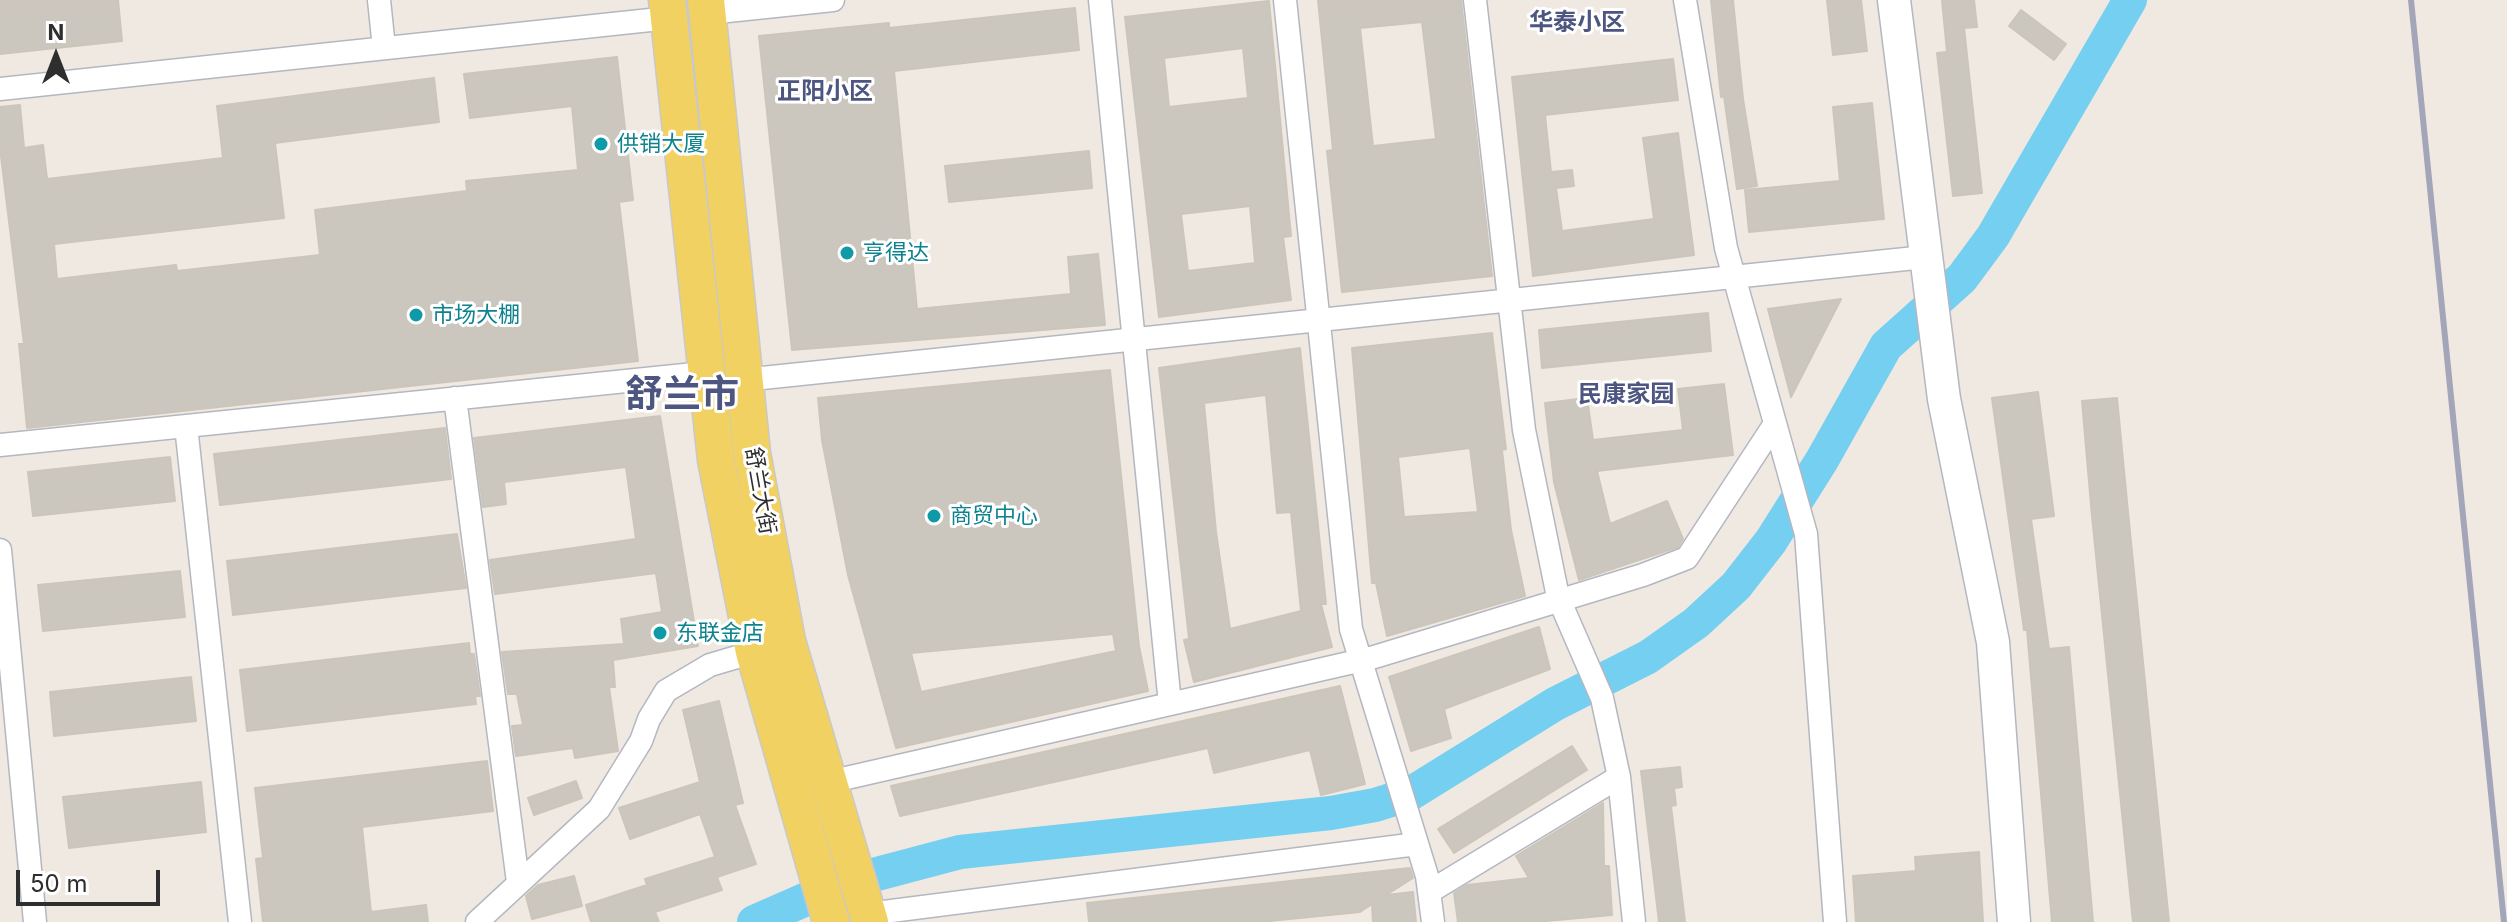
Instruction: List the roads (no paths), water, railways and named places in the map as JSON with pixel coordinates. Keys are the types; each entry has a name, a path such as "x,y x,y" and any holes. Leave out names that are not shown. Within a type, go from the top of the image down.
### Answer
{"main road":[{"name":"舒兰大街","path":"707,7 752,453 787,641 869,916"},
{"name":"舒兰大街","path":"668,9 704,373 719,475 754,652 831,922"}],"street":[{"path":"379,0 384,48"},
{"path":"707,7 833,0"},
{"path":"1100,0 1170,704"},
{"path":"1285,0 1351,629 1416,841 1433,922"},
{"path":"1475,0 1524,430 1559,599 1602,698 1619,777 1634,922"},
{"path":"1685,0 1734,277 1806,534 1835,922"},
{"path":"1894,0 1944,399 1993,642 2014,922"},
{"path":"0,89 384,48 668,9"},
{"path":"743,380 1925,257"},
{"path":"0,445 704,373"},
{"path":"455,398 518,882"},
{"path":"186,426 240,922"},
{"path":"833,796 1170,704 1361,660 1687,558 1774,428"},
{"path":"0,550 35,922"},
{"path":"477,922 599,809 641,741 649,719 666,691 710,665 754,652"},
{"path":"1429,892 1619,777"},
{"path":"869,916 1416,841"}],"waterway":[{"path":"754,922 843,883 960,852 1331,813 1375,805 1410,794 1555,704 1648,657 1696,623 1736,586 1771,541 1822,460 1886,346 1962,278 1993,236 2130,0"}],"railway":[{"path":"2411,0 2504,922"}],"place":[{"name":"供销大厦","path":"601,144"},
{"name":"亨得达","path":"847,253"},
{"name":"市场大棚","path":"416,315"},
{"name":"商贸中心","path":"934,516"},
{"name":"东联金店","path":"660,633"}],"district":[{"name":"华泰小区","path":"1577,23"},
{"name":"正阳小区","path":"825,92"},
{"name":"民康家园","path":"1626,395"},
{"name":"舒兰市","path":"682,396"}]}
